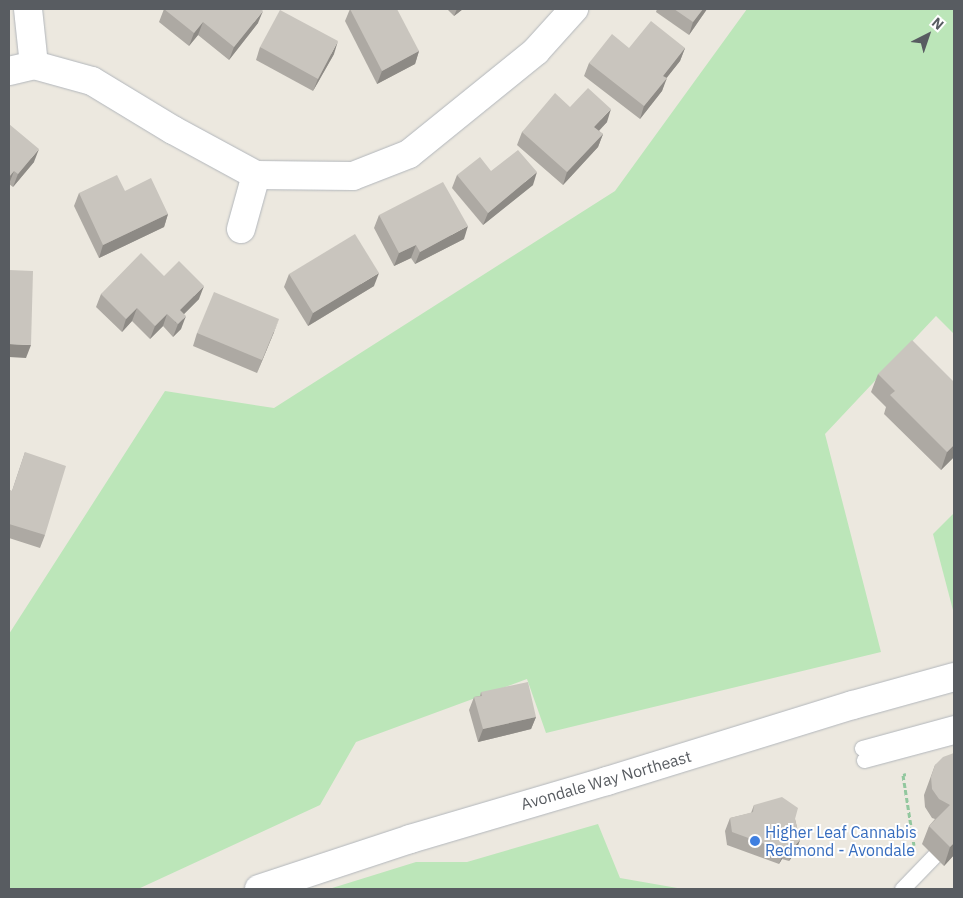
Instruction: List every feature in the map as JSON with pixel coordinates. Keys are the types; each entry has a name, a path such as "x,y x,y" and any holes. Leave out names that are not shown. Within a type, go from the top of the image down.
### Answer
{"street":[{"path":"28,9 21,68 92,81 173,130 256,175 353,176 409,154 536,51 574,9"},
{"path":"241,229 256,175"},
{"name":"Avondale Way Northeast","path":"259,889 419,836 954,676"}],"lane":[{"path":"954,723 863,754 954,736"},
{"path":"902,889 934,856"}],"path":[{"path":"911,772 903,775 915,848"}],"green space":[{"path":"747,9 954,9 954,334 936,316 825,434 881,652 546,733 527,679 356,742 320,805 138,889 9,889 9,634 165,391 274,408 615,191"},
{"path":"954,513 954,614 933,534"},
{"path":"598,824 620,878 683,889 329,889 416,862 467,862"}],"building":[{"path":"164,9 261,9 263,11 234,47 203,22 194,33"},
{"path":"350,9 397,9 419,51 382,71"},
{"path":"674,9 703,9 693,22"},
{"path":"280,10 338,41 318,79 260,47"},
{"path":"651,21 685,48 663,76 667,78 644,106 589,63 612,34 629,48"},
{"path":"588,88 611,109 594,127 603,134 567,172 522,132 555,93 570,107"},
{"path":"9,124 39,149 18,174 14,171 9,177"},
{"path":"518,150 537,172 488,213 457,175 480,157 491,171"},
{"path":"117,175 125,191 151,178 168,214 103,245 79,193"},
{"path":"443,182 468,226 420,252 416,245 399,253 379,215"},
{"path":"355,234 379,273 313,313 289,274"},
{"path":"141,253 164,276 179,261 204,286 180,310 186,316 178,324 167,314 155,326 137,308 126,319 101,294"},
{"path":"9,270 33,271 31,345 9,344"},
{"path":"214,292 279,319 262,360 197,333"},
{"path":"912,340 954,382 954,445 947,452 890,395 895,391 878,374"},
{"path":"25,452 66,466 45,535 9,524 9,490 12,491"},
{"path":"528,682 536,717 483,729 474,697 482,696 481,692"},
{"path":"954,753 954,843 950,847 929,826 950,805 939,799 932,789 931,777 935,765 943,757"},
{"path":"782,797 798,808 795,819 800,840 793,848 787,846 784,851 732,832 730,818 753,812 754,805"}],"place":[{"name":"Higher Leaf Cannabis Redmond - Avondale","path":"755,841"}]}
